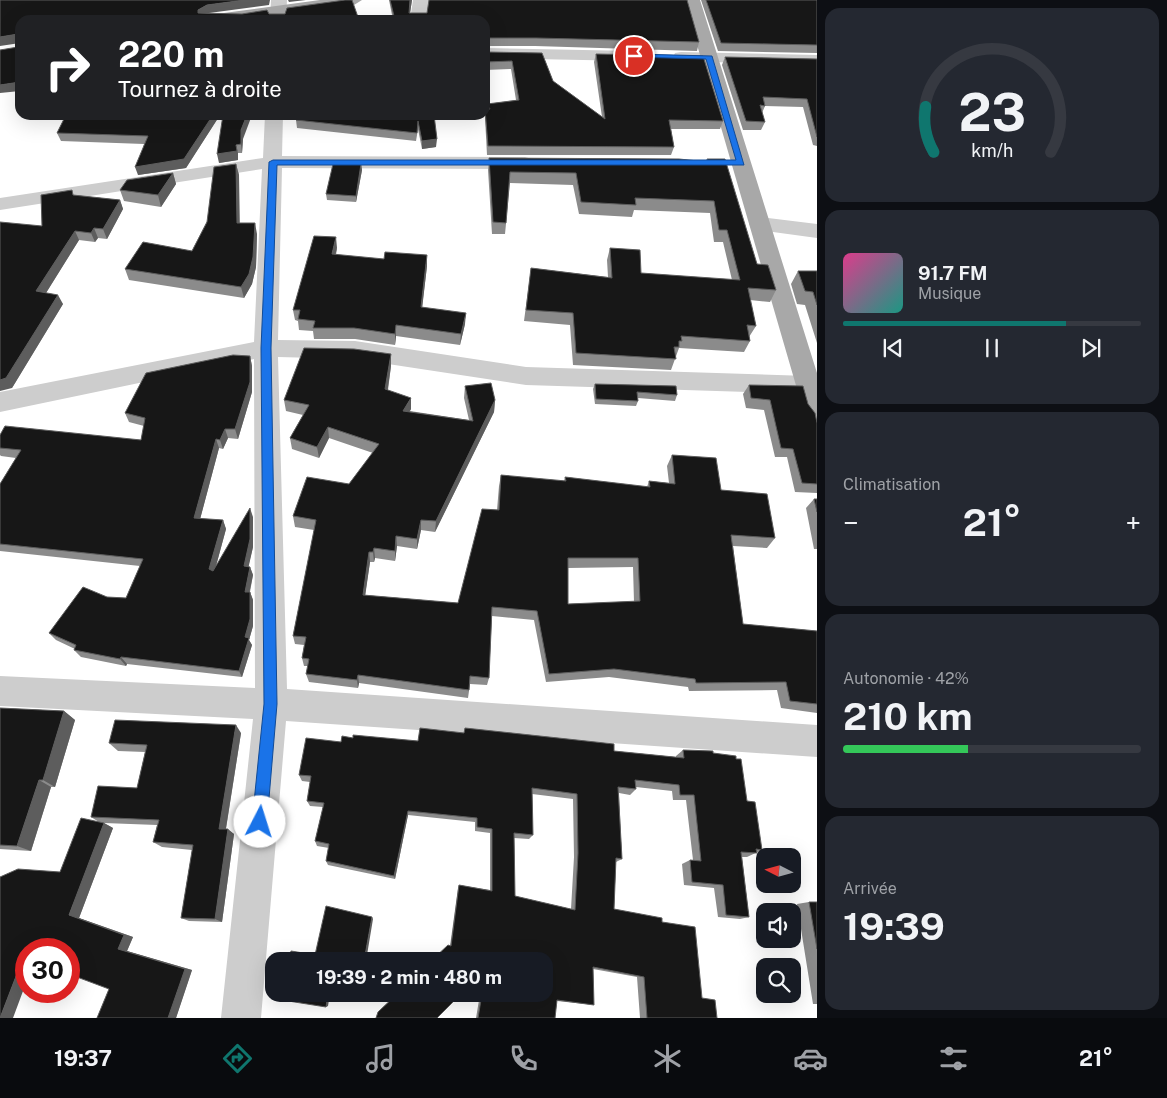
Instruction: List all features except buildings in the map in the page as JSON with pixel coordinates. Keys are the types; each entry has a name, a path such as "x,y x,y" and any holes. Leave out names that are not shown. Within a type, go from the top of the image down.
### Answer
{"main road":[{"path":"244,15 354,0"},
{"path":"692,0 709,57 731,163 760,224 817,413"}],"street":[{"path":"419,15 421,0"},
{"path":"490,52 817,60"},
{"path":"241,1018 271,704 266,348 274,120"},
{"path":"0,204 273,162 542,162"},
{"path":"760,224 817,231"},
{"path":"0,402 266,348 355,350 526,376 808,384"},
{"path":"0,691 271,704 817,742"}],"route":[{"path":"260,822 271,704 266,348 273,162 741,163 709,57 634,56"}]}
